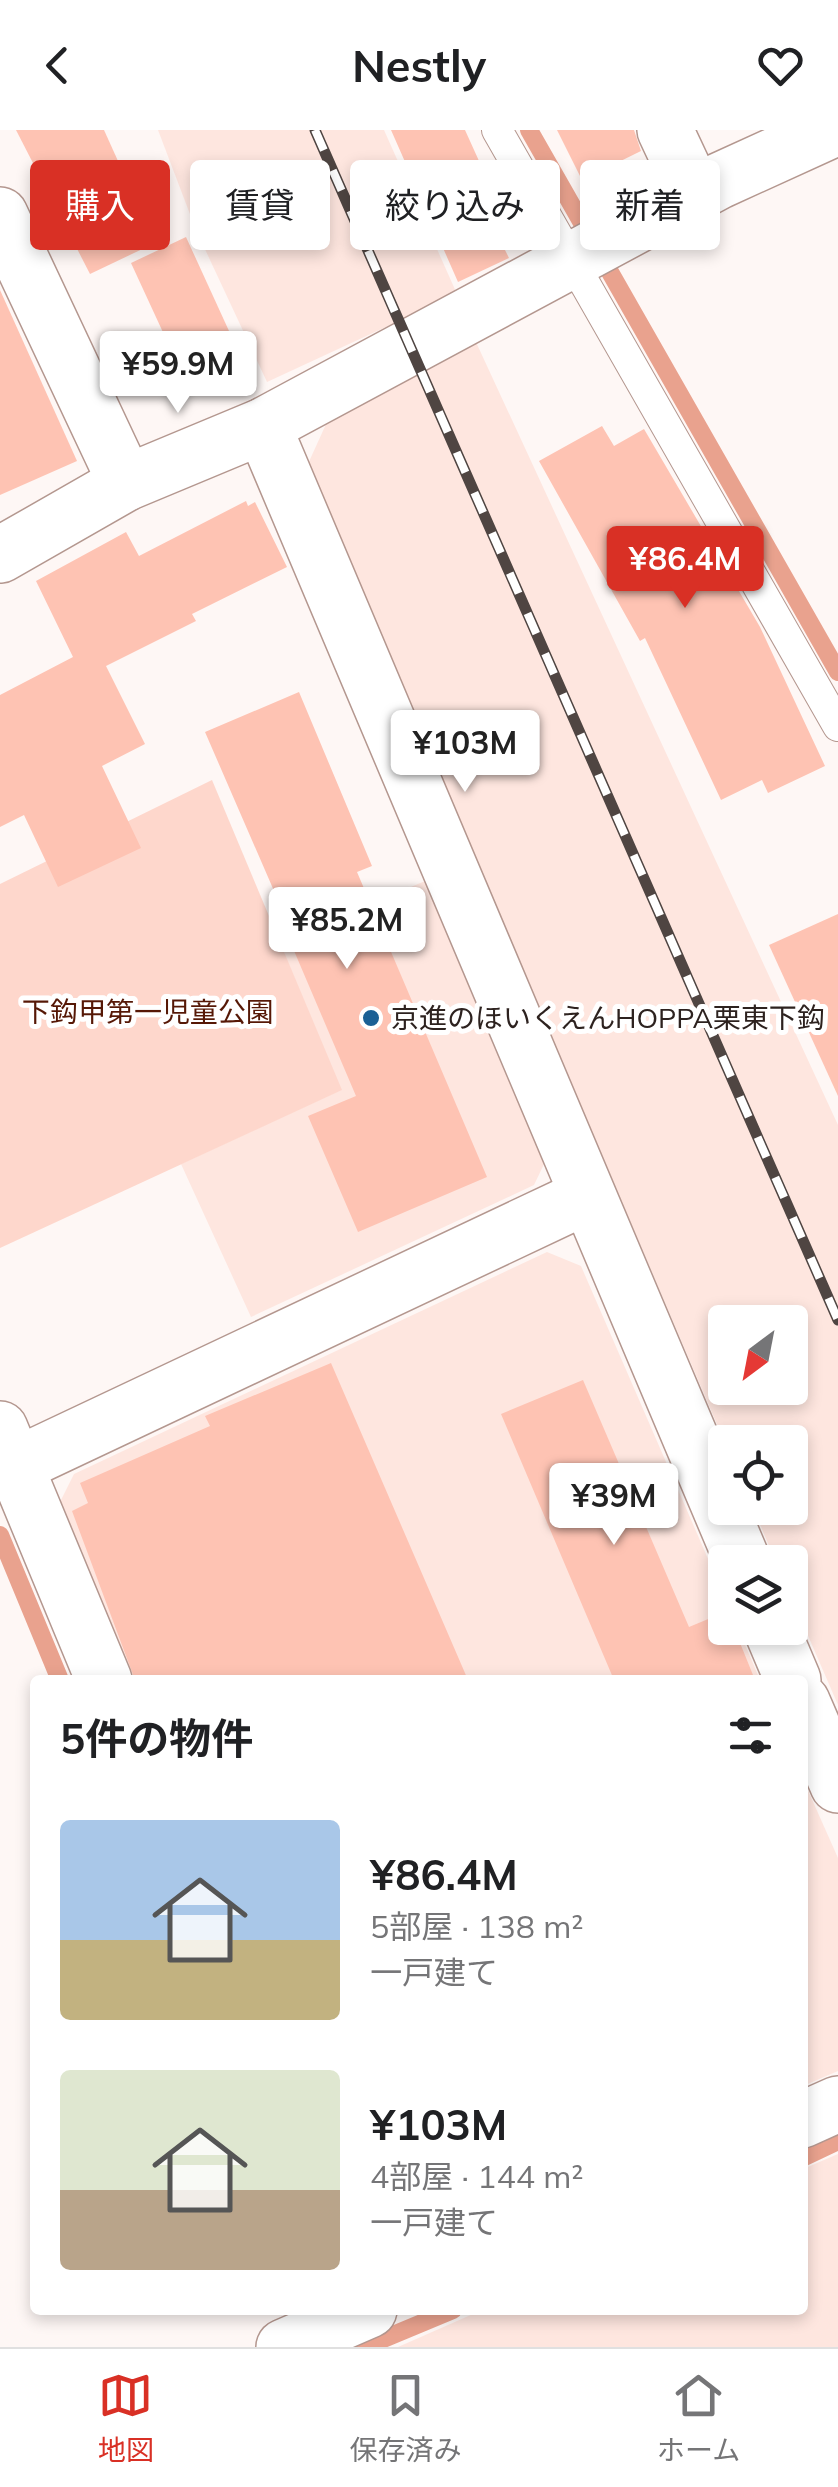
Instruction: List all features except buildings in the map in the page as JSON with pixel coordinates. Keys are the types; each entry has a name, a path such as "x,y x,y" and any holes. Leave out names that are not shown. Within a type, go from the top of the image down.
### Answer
{"street":[{"path":"665,130 680,160"},
{"path":"720,183 831,130"},
{"path":"0,215 126,484"},
{"path":"0,555 126,484 264,426 594,250"},
{"path":"264,426 736,1545"},
{"path":"102,1675 5,1456 588,1196"},
{"path":"778,1645 791,1675"},
{"path":"808,1716 838,1785"},
{"path":"808,2117 838,2104"},
{"path":"284,2347 356,2315"}],"lane":[{"path":"497,130 587,254 838,726"}],"shaded area":[{"path":"158,130 384,130 397,160 350,160 350,250 437,250 457,294 267,382 205,250 330,250 330,160 190,160 190,214"},
{"path":"475,340 838,1125 838,1705 808,1636 808,1545 769,1545 760,1525 808,1525 808,1425 717,1425 709,1405 808,1405 808,1305 708,1305 708,1403 307,466 327,422"},
{"path":"425,881 545,1162 534,1185 251,1317 181,1164 341,1090 280,943"},
{"path":"547,1252 581,1266 708,1559 708,1645 745,1645 758,1675 123,1675 54,1514 74,1474"},
{"path":"808,1790 838,1858 838,2071 808,2084"},
{"path":"838,2154 838,2347 398,2347 471,2315 808,2315 808,2167"}],"green space":[{"name":"下鈎甲第一児童公園","path":"212,780 342,1090 0,1248 0,884"}],"waterway":[{"path":"529,130 838,672"},
{"path":"0,1535 58,1675"},
{"path":"808,2155 838,2141"},
{"path":"364,2347 441,2315"}],"railway":[{"path":"315,130 838,1320"}],"place":[{"name":"京進のほいくえんHOPPA栗東下鈎","path":"371,1018"}]}
